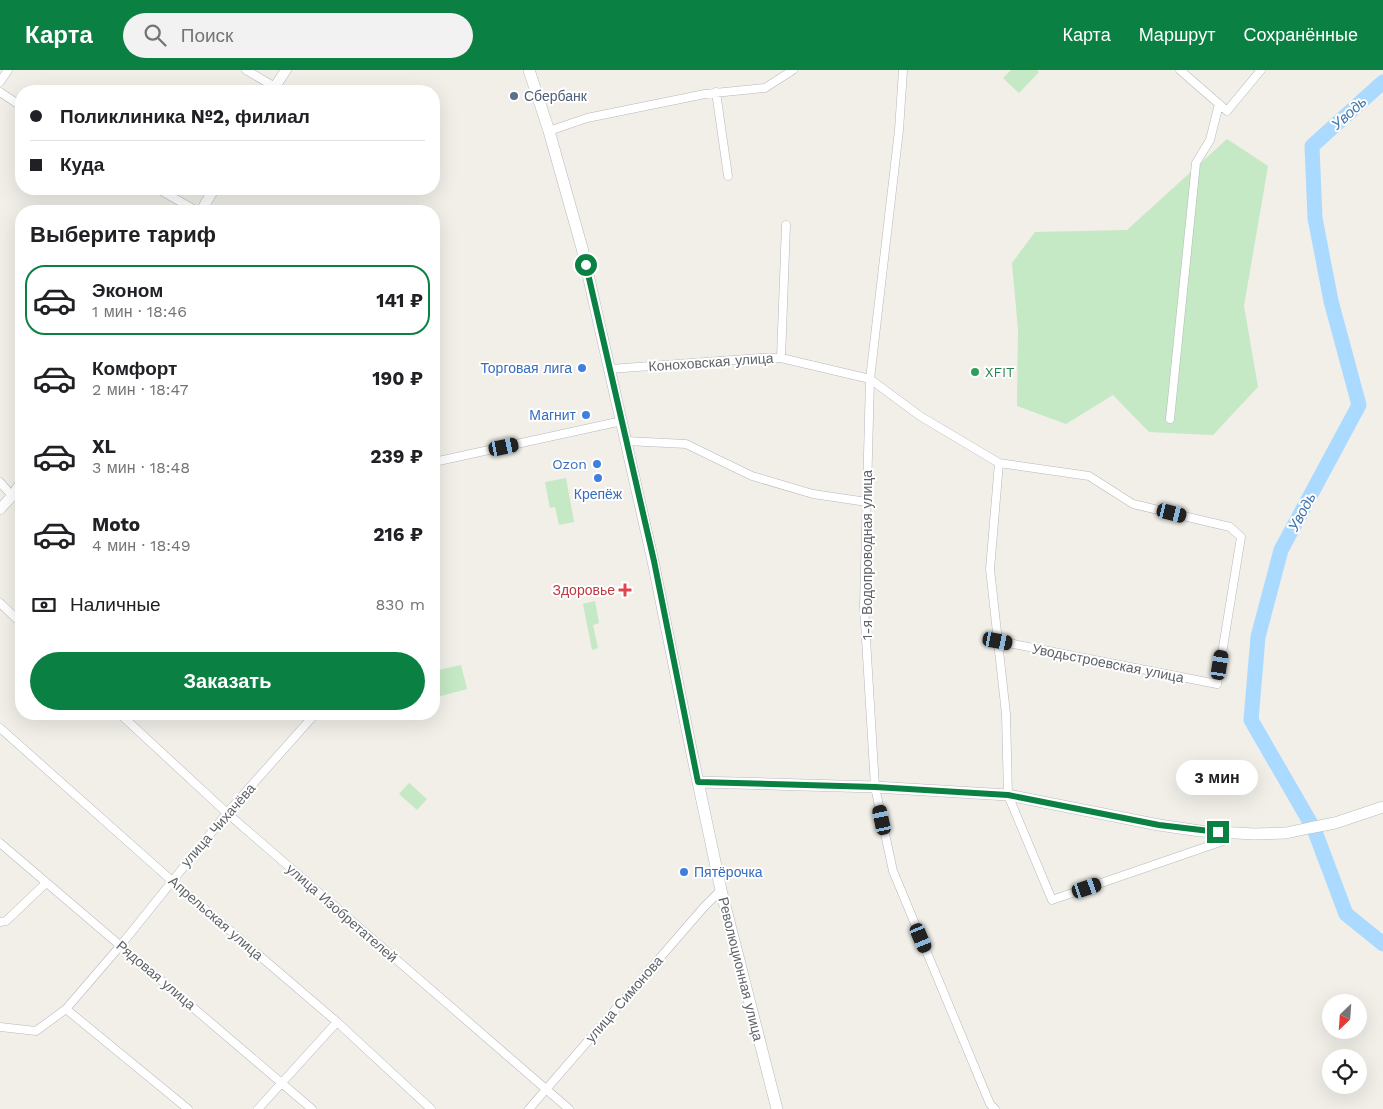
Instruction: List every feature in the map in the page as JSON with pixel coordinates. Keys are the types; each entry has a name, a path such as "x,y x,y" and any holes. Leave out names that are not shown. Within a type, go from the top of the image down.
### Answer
{"main road":[{"name":"Революционная улица","path":"529,70 582,248 654,561 721,890 776,1109"},
{"path":"698,782 875,787 1008,795 1159,825 1254,834 1286,833 1335,823 1383,807"}],"street":[{"path":"0,82 8,70"},
{"path":"246,70 268,85"},
{"path":"277,85 286,70"},
{"path":"548,131 587,118 716,92 765,88 793,70"},
{"name":"1-я Водопроводная улица","path":"903,70 899,130 870,379 864,606 875,787 893,871 990,1104 995,1109"},
{"path":"1180,70 1228,111 1260,70"},
{"path":"0,92 15,102"},
{"path":"716,92 728,176"},
{"path":"1170,419 1196,163 1210,140 1219,104"},
{"path":"169,195 186,205"},
{"path":"781,358 786,225"},
{"name":"Коноховская улица","path":"610,369 781,358 870,379"},
{"path":"870,379 920,416 999,463 990,569 1006,714 1008,795 1052,900 1226,840"},
{"path":"440,461 622,421"},
{"path":"626,441 686,444 752,476 813,494 867,502"},
{"name":"Уводьстроевская улица","path":"998,641 1217,684 1241,537 1230,527 1133,504 1089,476 999,463"},
{"path":"0,482 12,496"},
{"path":"0,509 15,492"},
{"path":"0,603 15,617"},
{"name":"улица Изобретателей","path":"126,720 227,813 568,1109"},
{"name":"улица Чихачёва","path":"0,1027 36,1031 66,1009 121,945 227,813 311,720"},
{"name":"Апрельская улица","path":"0,728 337,1022 431,1109"},
{"name":"Рядовая улица","path":"0,843 312,1109"},
{"path":"0,922 6,921 46,883"},
{"name":"улица Симонова","path":"528,1109 697,914 721,890"},
{"path":"66,1009 188,1109"},
{"path":"258,1109 337,1022"}],"green space":[{"path":"1011,70 1037,70 1039,72 1019,93 1003,78"},
{"path":"1227,139 1268,166 1244,306 1258,387 1213,435 1149,432 1113,395 1066,424 1017,406 1018,330 1012,263 1035,232 1127,230"},
{"path":"566,478 574,522 559,525 555,507 550,508 545,482"},
{"path":"595,601 599,623 593,625 598,648 592,650 583,604"},
{"path":"461,665 467,689 440,696 440,670"},
{"path":"409,783 427,799 417,810 399,794"}],"waterway":[{"name":"Уводь","path":"1383,82 1312,146 1315,218 1331,301 1359,405 1281,550 1258,637 1251,720 1314,829 1346,914 1383,944"}],"place":[{"name":"Сбербанк","path":"514,96"},
{"name":"Торговая лига","path":"582,368"},
{"name":"XFIT","path":"975,372"},
{"name":"Магнит","path":"586,415"},
{"name":"Ozon","path":"597,464"},
{"name":"Крепёж","path":"598,478"},
{"name":"Здоровье","path":"625,590"},
{"name":"Пятёрочка","path":"684,872"}],"route":[{"path":"586,265 654,561 698,782 804,784 1008,795 1056,803 1159,825 1218,832"}]}
